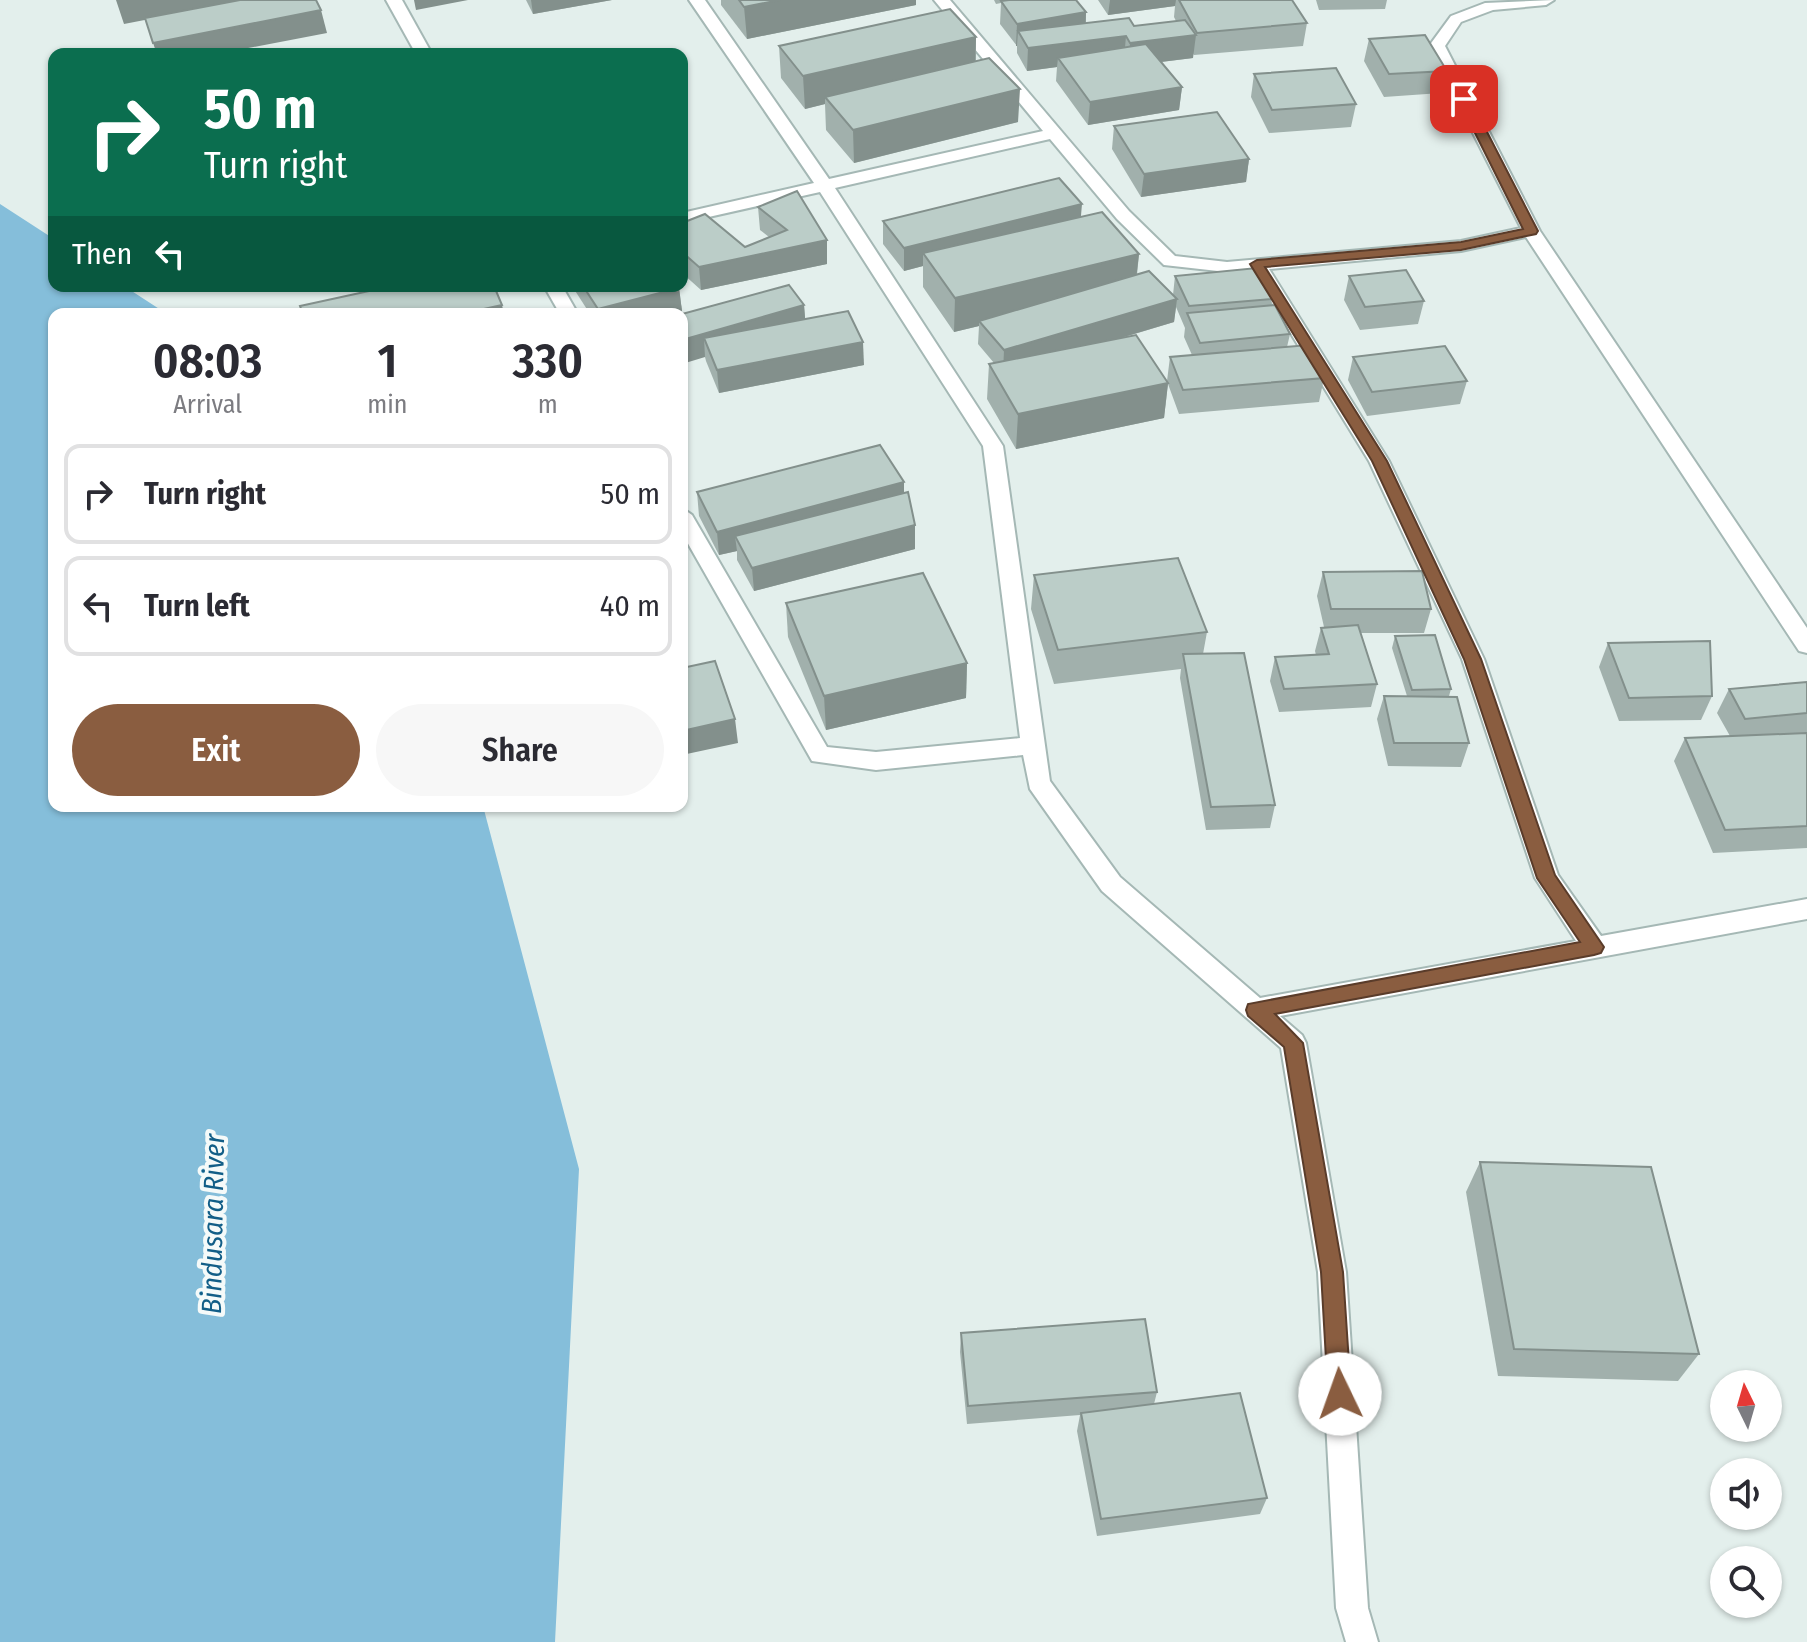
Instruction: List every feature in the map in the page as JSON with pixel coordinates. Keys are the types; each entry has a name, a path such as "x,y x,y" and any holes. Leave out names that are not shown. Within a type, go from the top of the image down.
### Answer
{"street":[{"path":"394,0 421,48"},
{"path":"697,0 825,187 993,446 1038,783 1111,884 1293,1043 1332,1272 1352,1608 1362,1642"},
{"path":"942,0 1123,215 1170,261 1227,267 1461,246 1531,231"},
{"path":"1546,0 1490,6 1456,19 1437,46 1531,231 1807,645"},
{"path":"688,217 1054,133"},
{"path":"1257,264 1379,461 1473,659 1547,878 1594,947"},
{"path":"688,525 820,755 876,761 1034,745"},
{"path":"1255,1010 1807,909"}],"water":[{"name":"Bindusara River","path":"0,204 48,235 48,292 133,292 158,308 48,308 48,812 485,812 579,1169 555,1642 0,1642"}],"building":[{"path":"240,0 316,0 321,10 153,43 145,18"},
{"path":"739,0 780,0 744,7"},
{"path":"1076,0 1086,12 1017,24 1001,1"},
{"path":"1179,0 1292,0 1307,23 1197,33"},
{"path":"950,9 976,37 803,76 779,46"},
{"path":"1129,18 1134,26 1185,20 1196,35 1130,43 1126,36 1028,48 1018,31"},
{"path":"1425,35 1447,71 1389,74 1369,39"},
{"path":"1146,44 1182,87 1090,102 1058,58"},
{"path":"989,58 1020,89 853,130 825,97"},
{"path":"1336,68 1356,104 1272,110 1254,74"},
{"path":"1217,112 1249,159 1144,174 1114,126"},
{"path":"1059,178 1082,204 904,248 883,221"},
{"path":"797,191 827,240 699,267 688,257 688,221 705,214 745,247 787,230 758,207"},
{"path":"1102,212 1139,254 955,298 923,253"},
{"path":"1257,268 1272,299 1189,306 1175,276"},
{"path":"1406,270 1424,301 1365,307 1349,276"},
{"path":"1149,271 1177,299 1004,350 979,321"},
{"path":"789,285 804,305 688,338 688,312"},
{"path":"364,292 497,292 502,305 488,308 300,306"},
{"path":"587,292 664,292 602,308 597,308"},
{"path":"1275,305 1290,334 1200,343 1187,313"},
{"path":"848,311 863,342 717,370 704,338"},
{"path":"1136,335 1168,383 1018,414 989,364"},
{"path":"1309,345 1324,378 1183,390 1170,357"},
{"path":"1445,346 1467,381 1372,392 1353,357"},
{"path":"880,445 904,482 717,532 697,492"},
{"path":"908,492 915,525 752,568 735,536"},
{"path":"1178,558 1207,632 1058,650 1034,575"},
{"path":"1422,571 1431,609 1331,609 1323,572"},
{"path":"923,573 967,663 824,696 786,603"},
{"path":"1358,625 1377,684 1284,689 1275,657 1329,654 1321,628"},
{"path":"1435,635 1451,689 1412,690 1395,636"},
{"path":"1710,641 1712,696 1629,698 1608,643"},
{"path":"1244,653 1275,805 1211,807 1183,654"},
{"path":"715,661 735,719 688,730 688,667"},
{"path":"1807,682 1807,713 1745,719 1729,689"},
{"path":"1384,696 1457,697 1469,743 1394,743"},
{"path":"1807,733 1807,826 1725,830 1685,738"},
{"path":"1480,1162 1651,1167 1699,1354 1514,1349"},
{"path":"1145,1319 1157,1392 968,1406 961,1333"},
{"path":"1240,1393 1267,1498 1101,1519 1081,1413"}],"route":[{"path":"1340,1394 1332,1272 1293,1043 1255,1010 1594,947 1547,878 1473,659 1379,461 1257,264 1461,246 1531,231 1464,99"}]}
